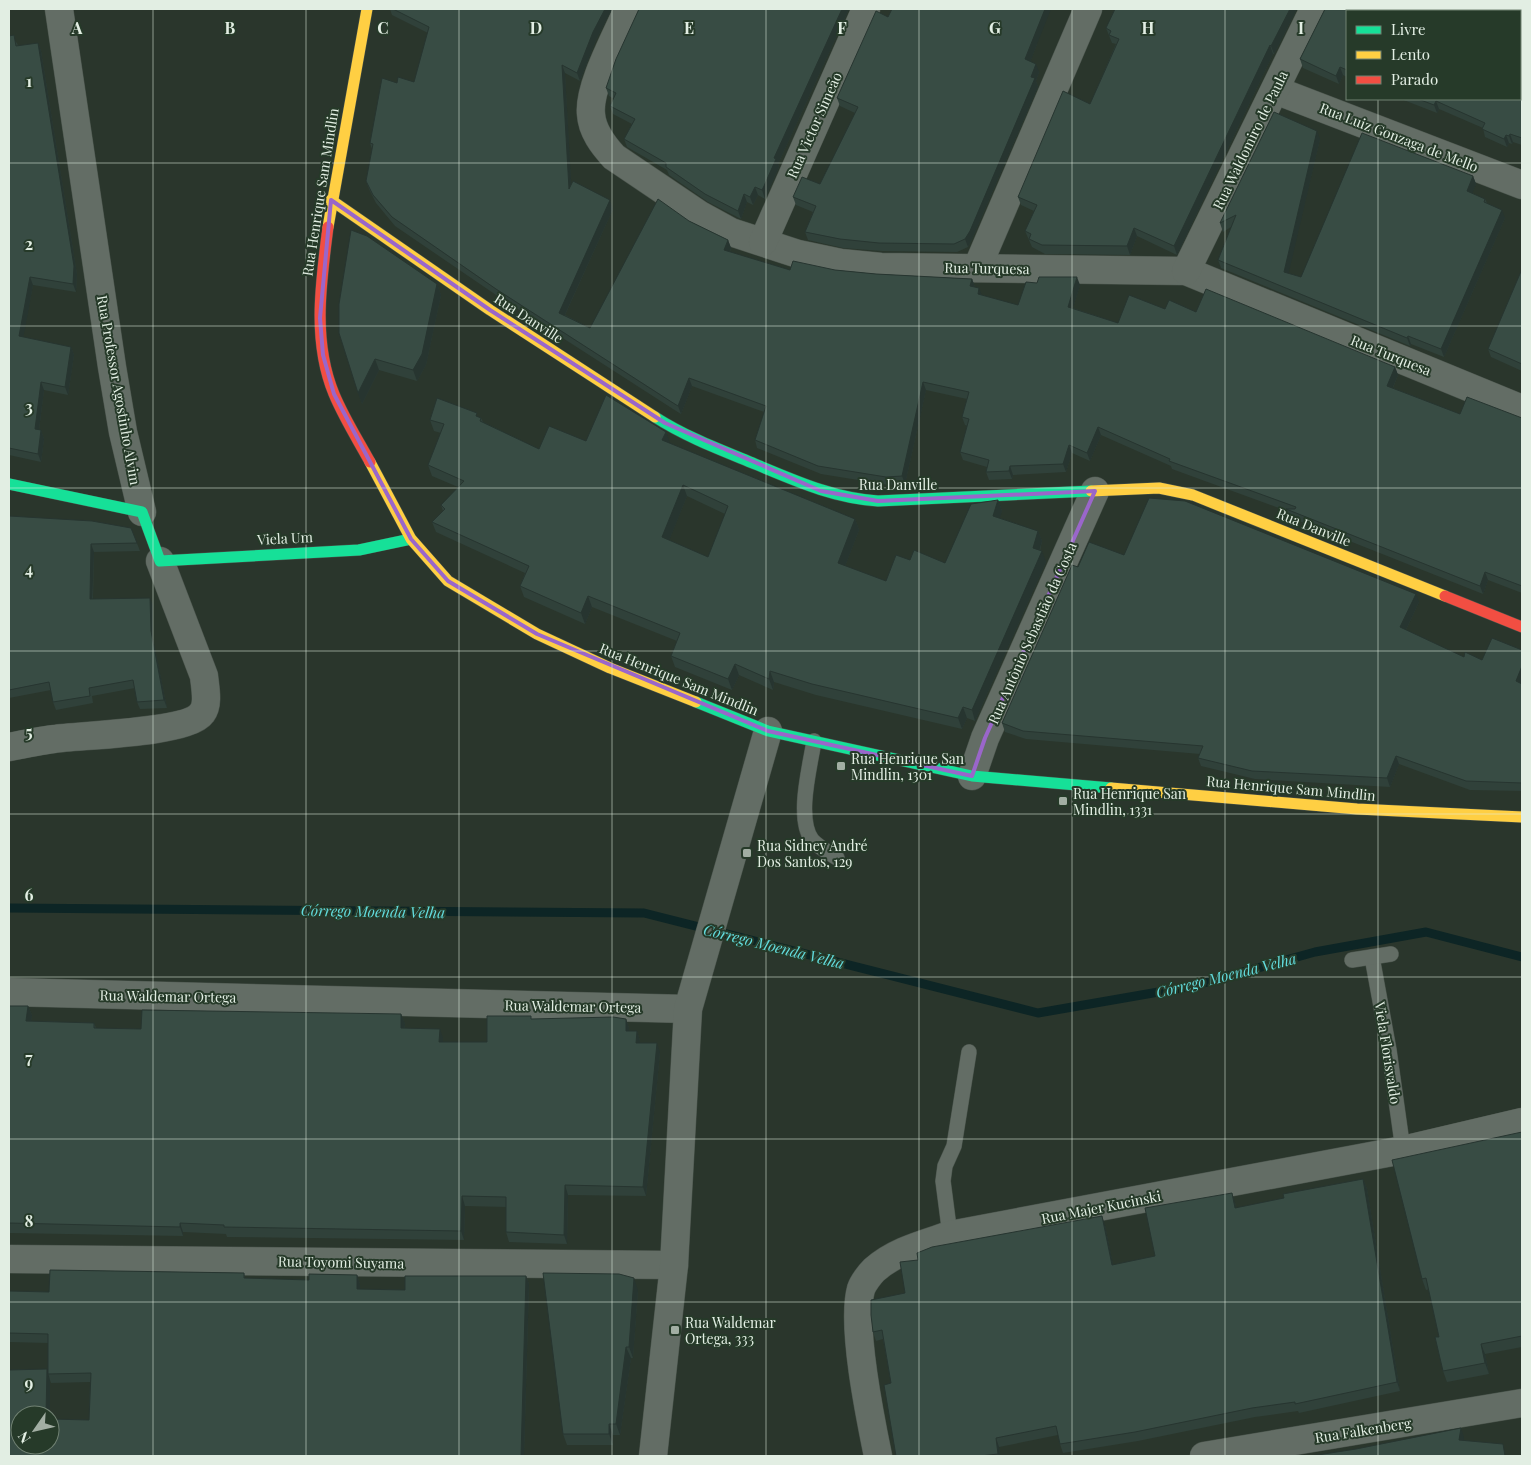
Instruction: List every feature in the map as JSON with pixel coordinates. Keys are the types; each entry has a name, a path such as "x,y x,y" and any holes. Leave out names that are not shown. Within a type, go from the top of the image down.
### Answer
{"street":[{"name":"Rua Professor Agostinho Alvim","path":"9,746 54,739 150,730 195,720 203,712 206,696 204,676 142,512 123,432 59,9"},
{"name":"Rua Henrique Sam Mindlin","path":"367,9 331,200 321,285 320,318 323,354 334,394 411,539 430,563 448,581 537,634 610,668 768,731 972,776 1357,809 1522,816"},
{"name":"Rua Turquesa","path":"628,9 592,93 591,114 595,130 604,146 627,166 700,215 731,232 798,254 841,263 882,267 1186,271 1522,408"},
{"name":"Rua Victor Simeão","path":"762,242 866,9"},
{"path":"977,268 1088,9"},
{"name":"Rua Waldomiro de Paula","path":"1186,271 1314,9"},
{"name":"Rua Luiz Gonzaga de Mello","path":"1275,90 1522,185"},
{"name":"Rua Danville","path":"331,200 490,310 665,423 711,446 821,491 850,499 878,501 1159,488 1193,495 1522,627"},
{"path":"9,484 142,512"},
{"name":"Rua Antônio Sebastião da Costa","path":"972,776 985,738 1095,491"},
{"name":"Viela Um","path":"160,562 257,554 359,550 411,539"},
{"path":"653,1456 674,1265 688,1009 768,731"},
{"name":"Rua Waldemar Ortega","path":"9,992 688,1009"},
{"name":"Rua Majer Kucinski","path":"878,1456 859,1336 858,1311 862,1288 873,1271 896,1255 950,1235 1403,1150 1522,1122"},
{"name":"Rua Toyomi Suyama","path":"9,1258 674,1265"},
{"name":"Rua Falkenberg","path":"1204,1456 1269,1451 1522,1404"}],"lane":[{"path":"814,741 806,794 805,825 813,840 837,858"},
{"path":"1352,960 1391,954"},
{"name":"Viela Florisvaldo","path":"1372,957 1403,1150"},
{"path":"950,1235 943,1181 945,1166 956,1137 968,1052"}],"highlighted area":[{"path":"331,200 490,310 665,423 821,491 878,501 1095,491 985,738 972,776 768,731 537,634 448,581 411,539 334,394 323,355 320,318"}],"building":[{"path":"393,9 605,9 593,32 577,73 562,65 569,189 573,181 610,200 559,313 590,328 658,199 689,221 728,240 724,250 790,270 793,261 835,270 972,279 970,286 979,288 978,294 1018,305 1026,282 1037,283 1039,277 1077,277 1068,307 1118,323 1129,295 1165,309 1169,300 1196,312 1206,289 1395,367 1387,386 1460,414 1467,397 1522,418 1522,586 1485,572 1480,586 1286,509 1295,509 1296,507 1169,461 1170,459 1098,427 1087,453 1069,445 1063,464 1010,466 1009,471 986,472 989,460 960,452 969,419 962,417 969,392 923,382 902,476 886,477 818,466 755,440 766,406 689,378 678,406 496,289 392,217 373,195 366,181 373,144 370,143 382,78 397,83 398,77 414,82 429,27"},
{"path":"639,9 842,9 774,158 776,159 762,190 755,187 750,197 744,194 738,211 705,194 666,167 666,163 624,139 635,119 610,106 616,93 606,88 616,59"},
{"path":"892,9 1045,9 1025,59 1036,64 1031,77 1035,78 970,231 965,239 954,244 879,243 840,239 805,232 816,206 793,197 802,177 820,184 858,107 837,98 876,11 888,17"},
{"path":"1115,9 1290,9 1270,45 1174,246 1134,228 1127,246 1042,245 1029,239 1031,234 1025,231 1037,205 1018,197 1063,91 1090,104 1119,39 1109,35 1111,31 1106,28"},
{"path":"1325,9 1522,9 1522,138 1510,134 1509,136 1506,135 1504,139 1482,129 1485,123 1436,101 1434,105 1421,100 1521,100 1521,10 1346,10 1346,70 1340,67 1336,76 1300,59"},
{"path":"14,35 16,46 38,43 74,266 73,284 30,277 19,336 71,347 65,387 41,382 35,429 41,430 38,454 9,448 9,36"},
{"path":"1274,112 1317,131 1284,272 1301,277 1362,133 1473,176 1467,191 1485,199 1484,202 1502,210 1441,349 1408,336 1407,338 1218,260 1236,215 1220,223"},
{"path":"351,230 367,236 437,284 422,354 413,370 375,359 358,393 339,333 339,304"},
{"path":"1522,269 1522,364 1488,349"},
{"path":"606,395 666,432 662,440 855,519 838,563 886,581 896,555 910,560 914,550 945,563 971,504 998,500 993,516 1038,531 1033,548 1042,551 972,710 963,707 958,718 812,684 770,671 769,679 735,664 728,679 671,656 680,633 588,596 581,613 520,586 529,566 432,522 445,509 441,505 464,481 428,465 444,424 430,420 437,398 477,413 476,416 481,418 480,421 539,449 549,426 586,441","holes":["683,485 728,506 708,557 662,537"]},
{"path":"1149,498 1185,501 1416,594 1400,627 1464,657 1465,652 1482,660 1492,638 1522,650 1522,666 1516,681 1522,684 1522,783 1466,781 1396,756 1387,778 1252,771 1198,758 1203,746 1023,731 1002,723 1072,565 1078,567 1089,542 1124,555"},
{"path":"9,516 92,521 131,528 137,543 91,544 90,599 150,598 151,631 164,700 137,702 133,680 89,688 90,696 53,702 49,682 9,690"},
{"path":"9,1006 28,1006 26,1021 94,1023 94,1028 141,1029 142,1010 401,1014 401,1028 440,1029 439,1042 487,1042 487,1016 531,1016 531,1019 613,1017 626,1019 626,1031 637,1031 636,1043 657,1043 643,1187 565,1185 564,1235 506,1232 506,1197 462,1196 461,1231 224,1227 224,1225 180,1223 180,1227 9,1223"},
{"path":"1522,1132 1522,1336 1481,1344 1485,1363 1443,1371 1435,1337 1439,1337 1426,1278 1422,1279 1392,1160"},
{"path":"1363,1179 1397,1382 1295,1404 1295,1402 1252,1408 1135,1432 1060,1444 1056,1426 996,1438 998,1454 980,1456 896,1456 884,1385 891,1383 882,1330 873,1332 871,1300 905,1293 900,1262 918,1260 917,1253 932,1247 1102,1216 1112,1265 1155,1256 1145,1208 1232,1193 1235,1208 1284,1198 1283,1194"},
{"path":"50,1270 244,1273 244,1278 309,1280 309,1274 357,1275 357,1289 405,1290 405,1276 526,1276 521,1456 9,1456 9,1370 47,1369 46,1405 10,1405 10,1455 60,1455 60,1419 89,1420 91,1373 48,1374 48,1334 9,1333 9,1291 49,1292"},
{"path":"543,1273 619,1274 634,1278 629,1347 626,1347 616,1424 609,1424 609,1434 563,1434"},
{"path":"1461,1428 1459,1440 1503,1444 1505,1456 1311,1456 1356,1449"}],"waterway":[{"name":"Córrego Moenda Velha","path":"9,908 644,913 1038,1013 1193,986 1315,952 1426,932 1522,957"}],"traffic: fast":[{"path":"655,417 704,443 785,477 815,488 861,499 878,501 1091,491"},
{"path":"9,484 142,512 160,561 359,550 411,539"},
{"path":"696,702 768,731 972,776 1111,788"}],"traffic: slow":[{"path":"328,227 367,9"},
{"path":"331,200 490,310 655,417"},
{"path":"370,462 411,539 448,581 537,634 610,668 696,702"},
{"path":"1091,491 1159,488 1193,495 1445,596"},
{"path":"1111,788 1357,809 1522,817"}],"traffic: jam":[{"path":"328,227 320,311 323,353 327,374 334,394 370,462"},
{"path":"1445,596 1522,627"}],"place":[{"name":"Rua Henrique San Mindlin, 1301","path":"841,766"},
{"name":"Rua Henrique San Mindlin, 1331","path":"1063,801"},
{"name":"Rua Sidney André Dos Santos, 129","path":"747,853"},
{"name":"Rua Waldemar Ortega, 333","path":"675,1330"}]}
